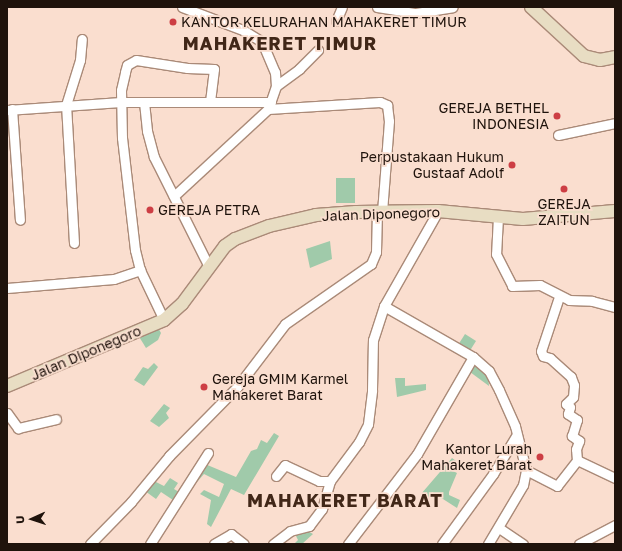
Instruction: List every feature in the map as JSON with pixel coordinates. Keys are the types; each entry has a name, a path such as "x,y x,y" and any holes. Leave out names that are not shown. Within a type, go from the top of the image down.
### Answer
{"main road":[{"path":"531,7 584,56 600,60 615,57"},
{"name":"Jalan Diponegoro","path":"7,386 164,320 182,304 208,265 225,246 235,239 269,226 316,215 380,212 438,211 498,217 539,218 615,211"}],"street":[{"path":"174,196 269,105 276,86 275,72 262,42 242,30 200,10 182,7"},
{"path":"336,21 342,7"},
{"path":"377,7 416,13 449,7"},
{"path":"74,243 66,105 80,60 82,39"},
{"path":"276,86 299,69 318,50"},
{"path":"164,320 140,270 122,138 121,102 127,65 136,60 187,68 214,69 210,100"},
{"path":"20,220 9,109 94,103 210,100 269,105 376,102 386,104 389,138 376,252 371,264 285,324 237,387 169,456 131,502 90,544"},
{"path":"144,102 147,132 154,157 208,265"},
{"path":"558,135 615,123"},
{"path":"273,544 290,531 309,526 322,508 330,480 359,442 368,424 372,390 372,345 384,306 438,211"},
{"path":"498,217 496,254 512,286 540,285 559,297 615,307"},
{"path":"7,288 114,279 140,270"},
{"path":"526,470 557,486 578,460 576,449 579,441 572,436 577,420 568,414 570,406 566,404 573,397 574,385 571,377 550,358 542,356 540,351 559,297"},
{"path":"384,306 473,357 494,379 516,436 526,470 523,485 499,528 488,544"},
{"path":"348,544 417,454 473,357"},
{"path":"7,413 18,428 56,419"},
{"path":"442,544 493,474 516,436"},
{"path":"150,544 208,453"},
{"path":"578,460 615,478"},
{"path":"276,476 285,465 319,481 330,480"},
{"path":"579,544 615,525"},
{"path":"499,528 523,544"},
{"path":"214,544 231,534 244,544"}],"green space":[{"path":"336,178 355,178 355,203 336,203"},
{"path":"330,241 332,259 310,268 306,249"},
{"path":"157,326 161,333 158,340 146,348 138,335"},
{"path":"465,334 476,341 469,353 458,346"},
{"path":"474,362 488,374 489,386 470,372"},
{"path":"154,363 158,367 144,386 134,380 143,367 148,369"},
{"path":"395,378 405,378 405,386 426,384 426,390 397,397"},
{"path":"164,404 170,408 166,413 169,418 159,427 150,421"},
{"path":"274,433 279,436 244,495 231,489 211,527 207,524 211,500 200,494 204,490 219,497 224,484 204,474 197,482 192,480 205,464 236,477 251,451 257,449 261,440 267,443"},
{"path":"452,458 456,461 451,470 457,473 449,495 460,500 457,508 432,492 428,499 421,494"},
{"path":"170,478 178,483 174,489 179,492 173,500 161,492 156,499 145,491 154,481 164,486"},
{"path":"304,529 313,534 302,544 294,544 298,540 296,536"}],"place":[{"name":"KANTOR KELURAHAN MAHAKERET TIMUR","path":"173,22"},
{"name":"GEREJA BETHEL INDONESIA","path":"557,116"},
{"name":"Perpustakaan Hukum Gustaaf Adolf","path":"512,165"},
{"name":"GEREJA ZAITUN","path":"564,189"},
{"name":"GEREJA PETRA","path":"150,210"},
{"name":"Gereja GMIM Karmel Mahakeret Barat","path":"204,387"},
{"name":"Kantor Lurah Mahakeret Barat","path":"540,457"}],"district":[{"name":"MAHAKERET TIMUR","path":"280,43"},
{"name":"MAHAKERET BARAT","path":"345,500"}]}
